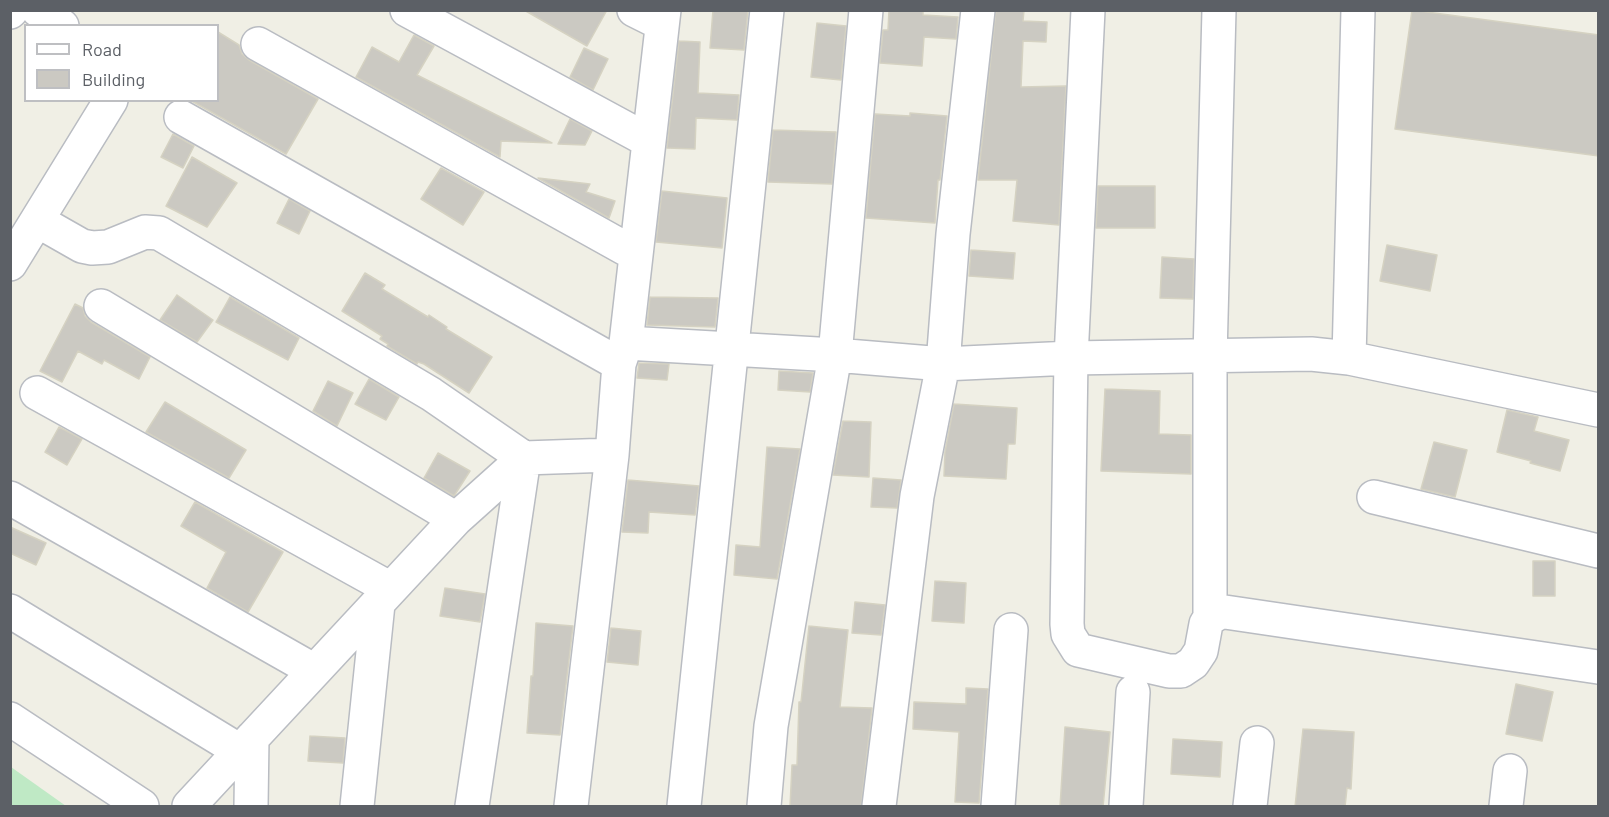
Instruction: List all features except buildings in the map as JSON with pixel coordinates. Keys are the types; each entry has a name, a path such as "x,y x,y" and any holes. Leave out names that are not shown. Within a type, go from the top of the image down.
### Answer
{"street":[{"path":"38,10 59,24"},
{"path":"407,10 649,141"},
{"path":"684,807 767,10"},
{"path":"764,807 771,726 835,355 866,10"},
{"path":"879,807 917,496 943,364 953,234 978,10"},
{"path":"1088,10 1071,358 1067,624 1068,634 1078,650 1169,671 1181,671 1193,663 1201,651 1206,624 1210,618 1220,612 1225,612 1599,667"},
{"path":"1210,618 1210,356 1219,10"},
{"path":"1349,358 1358,10"},
{"path":"571,807 622,353 649,141 653,15"},
{"path":"258,44 635,254"},
{"path":"10,264 110,102"},
{"path":"181,117 622,353 731,350 835,355 943,364 1071,358 1311,354 1349,358 1599,410"},
{"path":"38,221 82,246 92,248 108,246 145,232 159,233 431,394 524,458 612,455"},
{"path":"101,306 456,519"},
{"path":"37,393 384,596"},
{"path":"189,807 456,519 524,458"},
{"path":"472,807 524,458"},
{"path":"1374,497 1599,551"},
{"path":"10,498 314,670"},
{"path":"357,807 384,596"},
{"path":"10,611 246,745"},
{"path":"998,807 1011,630"},
{"path":"1125,807 1133,692"},
{"path":"10,719 142,807"},
{"path":"1250,807 1257,743"},
{"path":"246,745 251,807"},
{"path":"1506,807 1510,771"}],"green space":[{"path":"11,767 66,806 11,806"}]}
